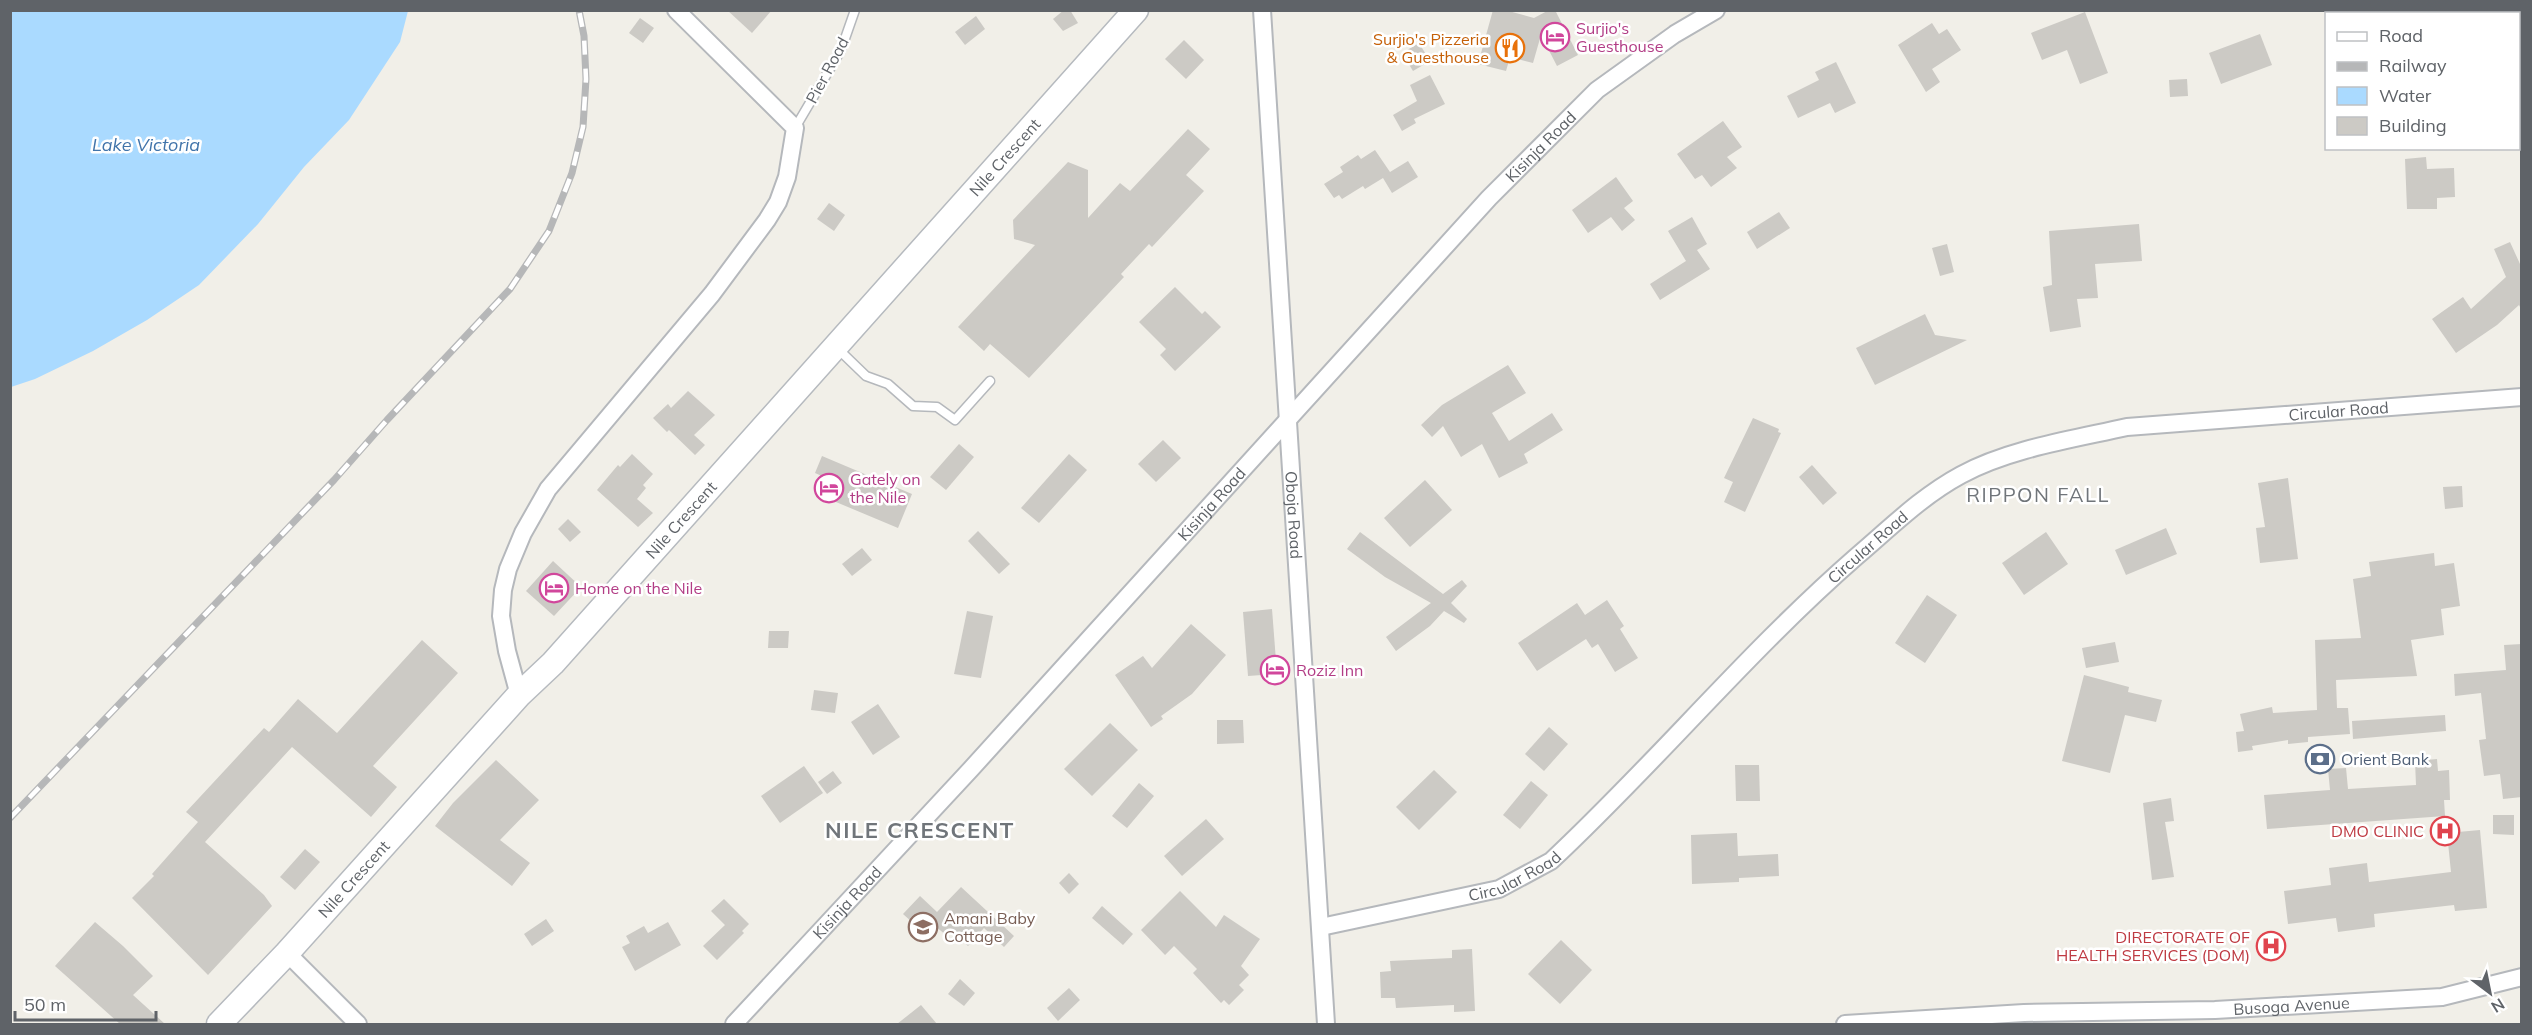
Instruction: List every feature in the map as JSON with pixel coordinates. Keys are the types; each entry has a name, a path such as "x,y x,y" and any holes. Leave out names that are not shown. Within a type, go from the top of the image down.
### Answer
{"street":[{"path":"519,695 504,642 501,616 508,569 524,533 548,489 712,294 767,220 778,202 787,177 795,128 676,10"},
{"name":"Nile Crescent","path":"219,1024 287,953 519,695 553,663 1136,10"},
{"name":"Kisinja Road","path":"734,1024 971,770 1288,417 1489,198 1597,90 1675,34 1716,10"},
{"name":"Oboja Road","path":"1258,14 1288,417 1326,1024"},
{"name":"Circular Road","path":"1321,927 1500,889 1551,861 1812,596 1930,493 1963,474 2000,459 2127,427 2522,397"},
{"path":"287,953 358,1024"},
{"name":"Busoga Avenue","path":"1845,1024 2024,1014 2215,1017 2442,997 2522,977"}],"lane":[{"name":"Pier Road","path":"795,128 841,50 855,10"},
{"path":"835,346 866,376 888,384 913,406 937,407 955,420 990,381"}],"water":[{"name":"Lake Victoria","path":"11,10 408,11 400,42 349,120 304,167 258,224 199,285 147,320 93,351 35,379 11,387"}],"building":[{"path":"727,10 772,10 752,33"},
{"path":"1064,10 1070,10 1078,23 1063,31 1053,19"},
{"path":"1493,10 1505,10 1534,18 1549,10 1555,10 1578,55 1557,66 1541,35 1533,63 1510,57 1506,71 1478,64"},
{"path":"2085,12 2108,73 2080,84 2067,50 2042,60 2031,33"},
{"path":"976,16 985,29 965,45 955,32"},
{"path":"640,18 654,28 643,43 629,33"},
{"path":"1932,23 1939,34 1947,29 1961,50 1932,69 1940,82 1926,92 1898,45"},
{"path":"2260,34 2272,65 2221,84 2209,53"},
{"path":"1184,40 1204,60 1186,79 1165,59"},
{"path":"1419,43 1430,61 1413,71 1402,53"},
{"path":"1836,62 1856,103 1835,113 1830,103 1798,118 1787,96 1819,80 1815,72"},
{"path":"1430,75 1445,104 1414,119 1416,123 1402,131 1393,115 1417,101 1410,85"},
{"path":"2187,79 2188,96 2170,97 2169,80"},
{"path":"1723,121 1742,147 1727,157 1737,168 1711,187 1702,175 1695,179 1677,154"},
{"path":"1188,129 1210,149 1186,175 1204,191 1152,247 1149,244 1121,274 1124,277 1029,378 990,344 984,351 958,327 1035,245 1014,239 1013,220 1068,162 1088,170 1088,218 1120,183 1130,191"},
{"path":"1375,150 1390,172 1408,161 1418,177 1392,193 1383,178 1365,189 1363,186 1342,199 1339,195 1334,198 1324,184 1343,172 1340,167 1358,155 1361,159"},
{"path":"2426,157 2427,169 2454,168 2455,197 2437,198 2437,209 2407,209 2405,159"},
{"path":"1616,177 1633,201 1624,208 1635,220 1622,231 1611,217 1588,233 1572,210"},
{"path":"829,203 845,215 834,231 817,219"},
{"path":"1779,212 1790,228 1757,249 1747,232"},
{"path":"1692,217 1707,244 1697,250 1710,269 1660,300 1650,284 1686,261 1668,231"},
{"path":"2139,224 2142,261 2095,264 2098,298 2077,299 2081,327 2050,332 2043,287 2052,285 2049,231"},
{"path":"2510,242 2520,264 2522,262 2522,311 2519,305 2497,325 2456,353 2432,319 2463,297 2471,309 2506,277 2494,249"},
{"path":"1947,244 1954,272 1940,276 1932,248"},
{"path":"1175,287 1202,314 1205,311 1221,327 1175,371 1160,355 1166,349 1139,322"},
{"path":"1925,314 1935,335 1967,340 1875,385 1856,348"},
{"path":"1508,365 1526,393 1492,413 1509,441 1552,413 1563,430 1524,454 1528,463 1499,478 1482,444 1461,457 1443,426 1432,437 1421,425 1442,405"},
{"path":"688,391 715,415 694,435 705,445 695,455 653,418 668,404 671,408"},
{"path":"1753,418 1779,429 1778,432 1781,433 1745,512 1724,502 1733,482 1724,478"},
{"path":"1163,440 1181,458 1156,482 1138,464"},
{"path":"959,444 974,457 946,490 930,477"},
{"path":"632,454 653,474 643,485 646,488 637,499 653,513 638,527 597,490 618,465 620,467"},
{"path":"1069,454 1087,470 1039,523 1021,508"},
{"path":"822,456 912,494 898,528 824,497 831,480 815,473"},
{"path":"1812,465 1837,493 1823,505 1799,477"},
{"path":"2288,478 2298,559 2260,563 2256,528 2265,527 2258,483"},
{"path":"1425,480 1452,510 1410,547 1384,518"},
{"path":"2462,486 2463,507 2445,509 2443,487"},
{"path":"568,519 581,532 570,542 558,529"},
{"path":"2166,528 2177,554 2126,575 2115,550"},
{"path":"978,531 1010,564 999,574 968,541"},
{"path":"1360,532 1443,594 1462,580 1467,586 1451,603 1467,619 1464,623 1444,611 1430,626 1396,651 1386,637 1431,603 1385,577 1347,549"},
{"path":"2046,532 2068,564 2024,595 2002,563"},
{"path":"862,548 872,560 852,576 842,564"},
{"path":"2434,553 2435,566 2454,563 2460,606 2441,609 2444,635 2411,640 2417,676 2336,680 2337,708 2348,708 2350,734 2308,737 2308,742 2288,744 2288,740 2252,746 2253,750 2238,752 2236,732 2244,731 2240,714 2272,707 2273,713 2317,710 2315,640 2361,638 2353,579 2371,576 2369,562"},
{"path":"553,561 581,587 554,616 526,591"},
{"path":"1927,595 1957,615 1925,663 1895,643"},
{"path":"1607,600 1624,626 1620,629 1638,658 1615,672 1598,644 1592,648 1586,639 1537,671 1518,643 1577,603 1585,615"},
{"path":"1272,609 1277,674 1248,676 1243,612"},
{"path":"967,611 993,616 981,678 954,674"},
{"path":"1191,624 1226,655 1192,694 1161,716 1163,719 1151,727 1115,675 1143,656 1152,668"},
{"path":"769,631 789,631 788,648 768,648"},
{"path":"422,640 458,673 373,766 397,787 371,817 292,747 205,842 264,895 272,906 208,975 132,898 154,876 152,874 198,822 186,812 264,728 269,732 298,699 337,733"},
{"path":"2115,642 2119,662 2086,668 2082,648"},
{"path":"2522,644 2522,797 2503,799 2500,774 2484,776 2479,740 2486,739 2481,693 2455,696 2454,674 2506,670 2504,645"},
{"path":"2084,675 2129,687 2128,692 2162,700 2156,722 2125,715 2110,773 2062,761"},
{"path":"814,690 838,693 835,713 811,710"},
{"path":"878,704 900,737 873,755 851,722"},
{"path":"2445,715 2446,731 2353,739 2352,721"},
{"path":"1217,720 1243,720 1244,743 1217,744"},
{"path":"1110,723 1138,750 1092,796 1064,769"},
{"path":"1549,727 1568,744 1544,771 1525,754"},
{"path":"2437,759 2438,771 2449,770 2450,800 2444,800 2445,816 2267,829 2264,795 2330,790 2328,769 2346,768 2348,789 2416,785 2415,761"},
{"path":"496,760 539,800 500,840 530,863 512,886 435,826 453,803"},
{"path":"1735,765 1759,765 1760,801 1736,801"},
{"path":"804,766 823,793 780,823 761,796"},
{"path":"1434,770 1457,792 1419,830 1396,807"},
{"path":"833,771 842,783 827,794 818,782"},
{"path":"1531,781 1548,795 1520,829 1503,815"},
{"path":"1139,783 1154,796 1127,828 1112,816"},
{"path":"2171,798 2174,821 2165,822 2174,877 2152,880 2143,803"},
{"path":"2493,815 2514,815 2514,835 2493,834"},
{"path":"1206,819 1224,839 1182,876 1164,856"},
{"path":"2480,830 2487,908 2455,911 2454,905 2374,914 2375,927 2338,932 2336,918 2288,924 2284,891 2331,885 2329,868 2367,863 2369,882 2451,872 2447,833"},
{"path":"1737,833 1738,856 1778,854 1779,876 1739,878 1739,882 1692,884 1691,835"},
{"path":"305,849 320,862 295,890 280,877"},
{"path":"1069,873 1079,884 1069,894 1059,883"},
{"path":"961,887 1014,936 1004,947 984,928 968,946 951,930 946,935 930,922 922,931 903,914 920,896 937,912"},
{"path":"1180,891 1216,927 1224,915 1260,939 1241,966 1249,975 1239,985 1244,990 1229,1005 1224,1000 1221,1003 1193,973 1197,969 1174,946 1165,955 1141,930"},
{"path":"724,899 749,924 742,931 744,933 717,960 703,946 725,925 711,911"},
{"path":"1102,906 1133,934 1123,945 1092,918"},
{"path":"546,919 554,931 532,946 524,934"},
{"path":"95,922 153,976 133,995 165,1024 120,1024 55,966"},
{"path":"668,922 681,945 635,971 622,947 630,943 626,936 644,926 648,933"},
{"path":"1561,940 1592,970 1560,1004 1528,974"},
{"path":"1472,949 1475,1011 1454,1012 1454,1005 1396,1008 1395,998 1381,998 1380,972 1391,971 1390,961 1452,958 1452,950"},
{"path":"960,979 975,993 964,1006 948,994"},
{"path":"1069,988 1080,1000 1058,1021 1047,1008"},
{"path":"921,1005 937,1024 897,1024"}],"railway":[{"path":"10,818 334,480 510,289 549,231 572,173 583,127 586,79 584,36 579,10"}],"place":[{"name":"Surjio's Guesthouse","path":"1555,37"},
{"name":"Surjio's Pizzeria & Guesthouse","path":"1510,48"},
{"name":"Gately on the Nile","path":"829,488"},
{"name":"Home on the Nile","path":"554,588"},
{"name":"Roziz Inn","path":"1275,670"},
{"name":"Orient Bank","path":"2320,759"},
{"name":"DMO CLINIC","path":"2445,831"},
{"name":"Amani Baby Cottage","path":"923,927"},
{"name":"DIRECTORATE OF HEALTH SERVICES (DOM)","path":"2271,946"}],"district":[{"name":"RIPPON FALL","path":"2038,495"},
{"name":"NILE CRESCENT","path":"920,830"}]}
